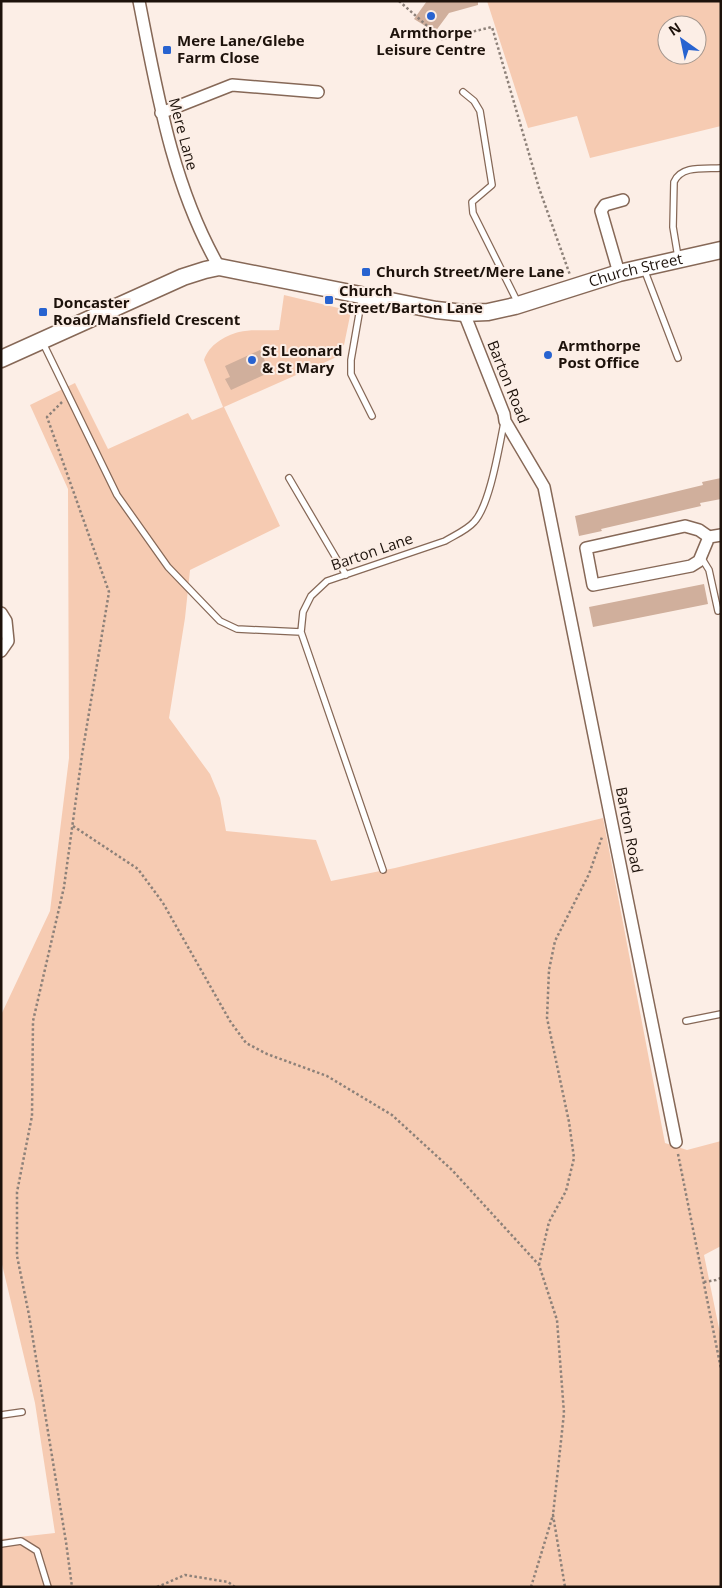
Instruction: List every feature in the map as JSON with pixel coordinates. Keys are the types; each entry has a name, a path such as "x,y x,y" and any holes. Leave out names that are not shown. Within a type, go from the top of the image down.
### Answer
{"street":[{"name":"Mere Lane","path":"139,1 161,113 179,176 200,231 219,267"},
{"path":"161,113 232,85 318,92"},
{"path":"619,273 601,211 605,205 623,200"},
{"name":"Church Street","path":"219,267 436,310 464,313 488,312 519,305 619,273 721,250"},
{"path":"1,359 183,277 219,267"},
{"name":"Barton Road","path":"464,313 504,414 505,421 544,487 676,1142"},
{"path":"709,537 696,564 593,585 586,548 685,526 699,530 709,537 721,535"},
{"path":"1,613 7,626 8,641 1,651"}],"lane":[{"path":"463,92 474,101 480,111 492,185 472,202 473,213 519,305"},
{"path":"679,260 673,227 674,182 676,176 684,170 721,168"},
{"path":"644,267 678,358"},
{"path":"362,294 351,360 351,374 372,416"},
{"path":"42,341 118,495 168,567 220,621 237,629 302,632"},
{"name":"Barton Lane","path":"383,870 302,632 303,612 311,596 327,581 445,541 475,521 485,503 505,421"},
{"path":"289,478 346,575"},
{"path":"701,557 709,570 718,611"},
{"path":"686,1021 721,1014"},
{"path":"1,1415 22,1412"},
{"path":"1,1544 21,1541 37,1551 48,1587"}],"path":[{"path":"399,1 442,39 492,27 539,188 575,287"},
{"path":"68,395 47,417 109,592 64,887 33,1021 32,1116 18,1192 17,1256 29,1315 72,1587"},
{"path":"539,1265 549,1222 566,1191 574,1158 569,1122 547,1018 549,970 555,941 589,874 602,835 613,823"},
{"path":"72,826 138,869 163,903 230,1021 246,1044 267,1054 327,1076 392,1115 452,1170 539,1265 557,1320 564,1413 553,1515 531,1587"},
{"path":"676,1142 721,1368"},
{"path":"704,1282 721,1278"},
{"path":"553,1515 565,1587"},
{"path":"157,1587 185,1574 228,1582 235,1587"}],"shaded area":[{"path":"487,1 721,1 721,126 590,158 577,116 528,128"},
{"path":"284,295 351,311 344,345 336,350 339,356 224,407 280,526 190,570 185,618 169,718 210,774 220,798 226,831 316,840 331,881 395,868 603,818 665,1143 687,1150 721,1141 721,1246 704,1255 721,1338 721,1587 1,1587 1,1539 55,1533 35,1403 1,1260 1,1015 50,911 69,758 68,489 30,405 75,383 108,449 188,413 192,420 223,407 204,360 206,355 218,342 233,334 249,331 279,330"}],"building":[{"name":"Armthorpe Leisure Centre","path":"427,1 478,1 478,5 449,13 435,32 414,19"},
{"name":"St Leonard & St Mary","path":"260,350 270,372 231,390 225,379 230,377 225,366"},
{"path":"721,478 721,499 700,503 701,506 601,529 602,531 579,536 575,516 703,485 702,482"},
{"path":"704,584 708,604 593,627 589,607"}],"place":[{"name":"Armthorpe Leisure Centre","path":"431,16"},
{"name":"Mere Lane/Glebe Farm Close","path":"167,50"},
{"name":"Church Street/Mere Lane","path":"366,272"},
{"name":"Church Street/Barton Lane","path":"329,300"},
{"name":"Doncaster Road/Mansfield Crescent","path":"43,312"},
{"name":"Armthorpe Post Office","path":"548,355"},
{"name":"St Leonard & St Mary","path":"252,360"}]}
